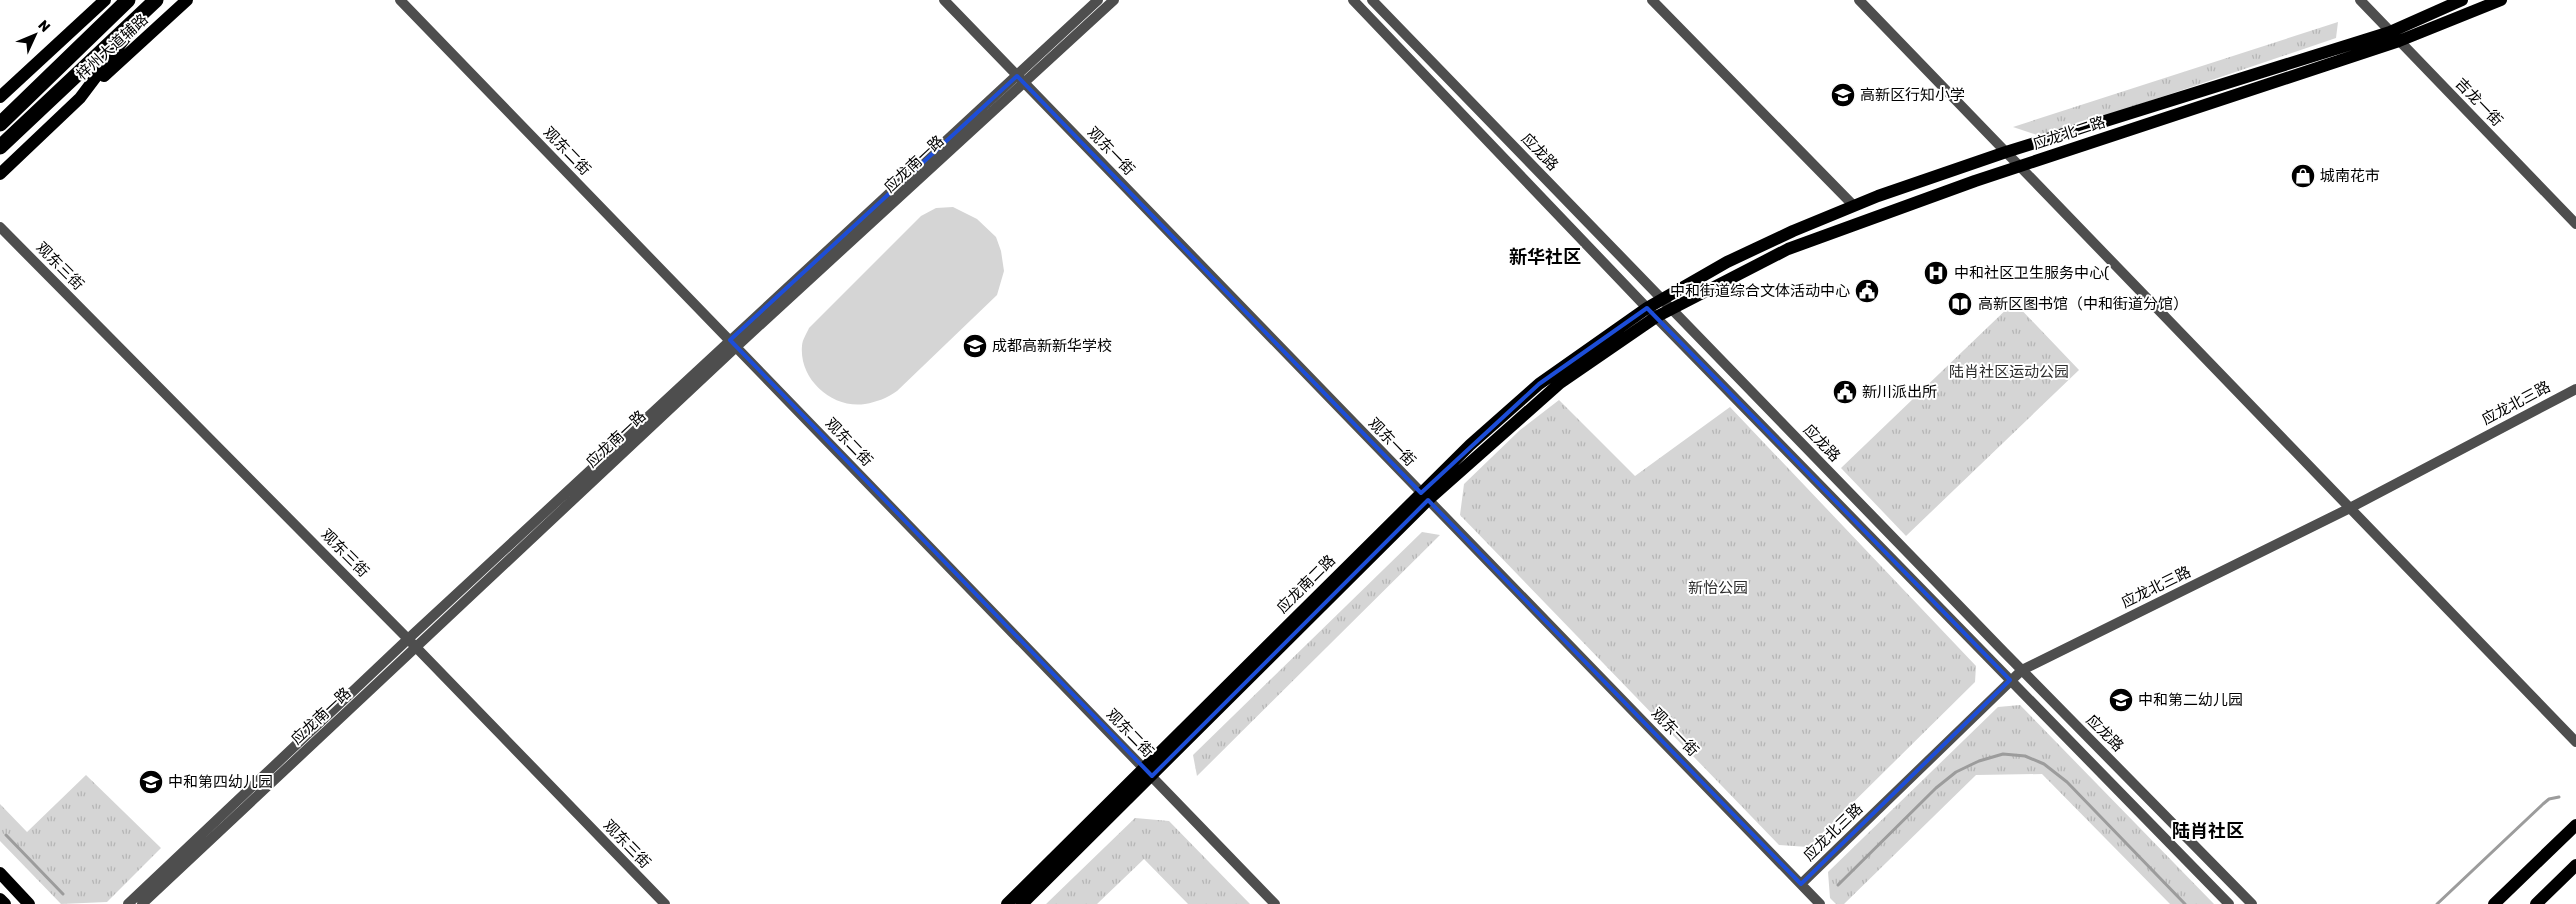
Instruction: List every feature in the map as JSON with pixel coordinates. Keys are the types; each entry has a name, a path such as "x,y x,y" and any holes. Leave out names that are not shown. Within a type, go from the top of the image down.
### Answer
{"highway":[{"path":"0,124 128,0"},
{"path":"0,147 152,4"}],"main road":[{"path":"0,98 105,0"},
{"name":"梓州大道辅路","path":"80,98 187,0"},
{"name":"应龙北二路","path":"1651,312 1662,299 1727,262 1854,206 2006,152 2395,36 2462,0"},
{"name":"应龙北二路","path":"1651,312 1671,309 1788,249 2020,166 2501,0"},
{"path":"0,174 80,98 152,4"},
{"name":"应龙南二路","path":"1022,904 1148,772 1539,384 1651,312"},
{"name":"应龙南二路","path":"1007,904 1148,772"},
{"path":"2494,904 2576,825"},
{"path":"2536,904 2576,865"},
{"path":"0,874 30,904"},
{"path":"0,899 5,904"}],"street":[{"name":"观东二街","path":"400,0 1276,904"},
{"name":"观东一街","path":"944,0 1820,904"},
{"name":"应龙南一路","path":"1020,79 1098,0"},
{"name":"应龙南一路","path":"128,904 408,639 1020,79 1114,0"},
{"name":"应龙路","path":"1353,0 1651,312 2229,904"},
{"name":"应龙路","path":"1372,0 2022,670 2252,904"},
{"path":"1652,0 1854,206"},
{"path":"1858,0 2020,166 2348,509 2576,742"},
{"name":"吉龙一街","path":"2360,0 2576,224"},
{"name":"观东三街","path":"0,227 408,639 665,904"},
{"name":"应龙南一路","path":"142,904 416,648 733,343"},
{"name":"应龙北三路","path":"1801,884 2022,670 2348,509 2576,389"}],"highlighted area":[{"path":"1017,76 1421,493 1539,384 1647,308 2010,680 1801,884 1428,500 1152,776 730,340"}],"green space":[{"path":"2338,22 2336,38 2043,137 2013,127"},
{"path":"953,207 977,219 996,237 1001,251 1004,271 997,295 897,391 882,399 865,404 841,402 830,397 812,380 802,358 802,346 809,328 921,216 936,208"},
{"name":"陆肖社区运动公园","path":"2014,302 2079,370 1906,536 1841,468"},
{"name":"新怡公园","path":"1559,400 1635,476 1730,407 1976,666 1975,682 1808,847 1779,845 1460,515 1464,484 1520,430"},
{"path":"1422,532 1440,535 1197,776 1193,755"},
{"path":"2020,705 2214,904 2170,904 2042,774 1976,775 1844,904 1836,904 1830,898 1828,872 1998,707"},
{"path":"86,775 161,848 107,902 61,904 0,841 0,804 27,832"},
{"path":"1135,818 1169,821 1250,904 1188,904 1144,859 1097,904 1046,904"}],"waterway":[{"path":"1838,885 1936,788 1956,772 1979,761 2003,754 2025,756 2044,764 2067,782 2185,904"},
{"path":"2437,904 2543,804 2549,799 2559,797"},
{"path":"6,835 63,894"}],"place":[{"name":"高新区行知小学","path":"1843,95"},
{"name":"城南花市","path":"2303,176"},
{"name":"中和社区卫生服务中心(","path":"1936,273"},
{"name":"中和街道综合文体活动中心","path":"1867,291"},
{"name":"高新区图书馆（中和街道分馆）","path":"1960,304"},
{"name":"成都高新新华学校","path":"975,346"},
{"name":"新川派出所","path":"1845,392"},
{"name":"中和第二幼儿园","path":"2121,700"},
{"name":"中和第四幼儿园","path":"151,782"}],"district":[{"name":"新华社区","path":"1545,257"},
{"name":"陆肖社区","path":"2208,831"}]}
